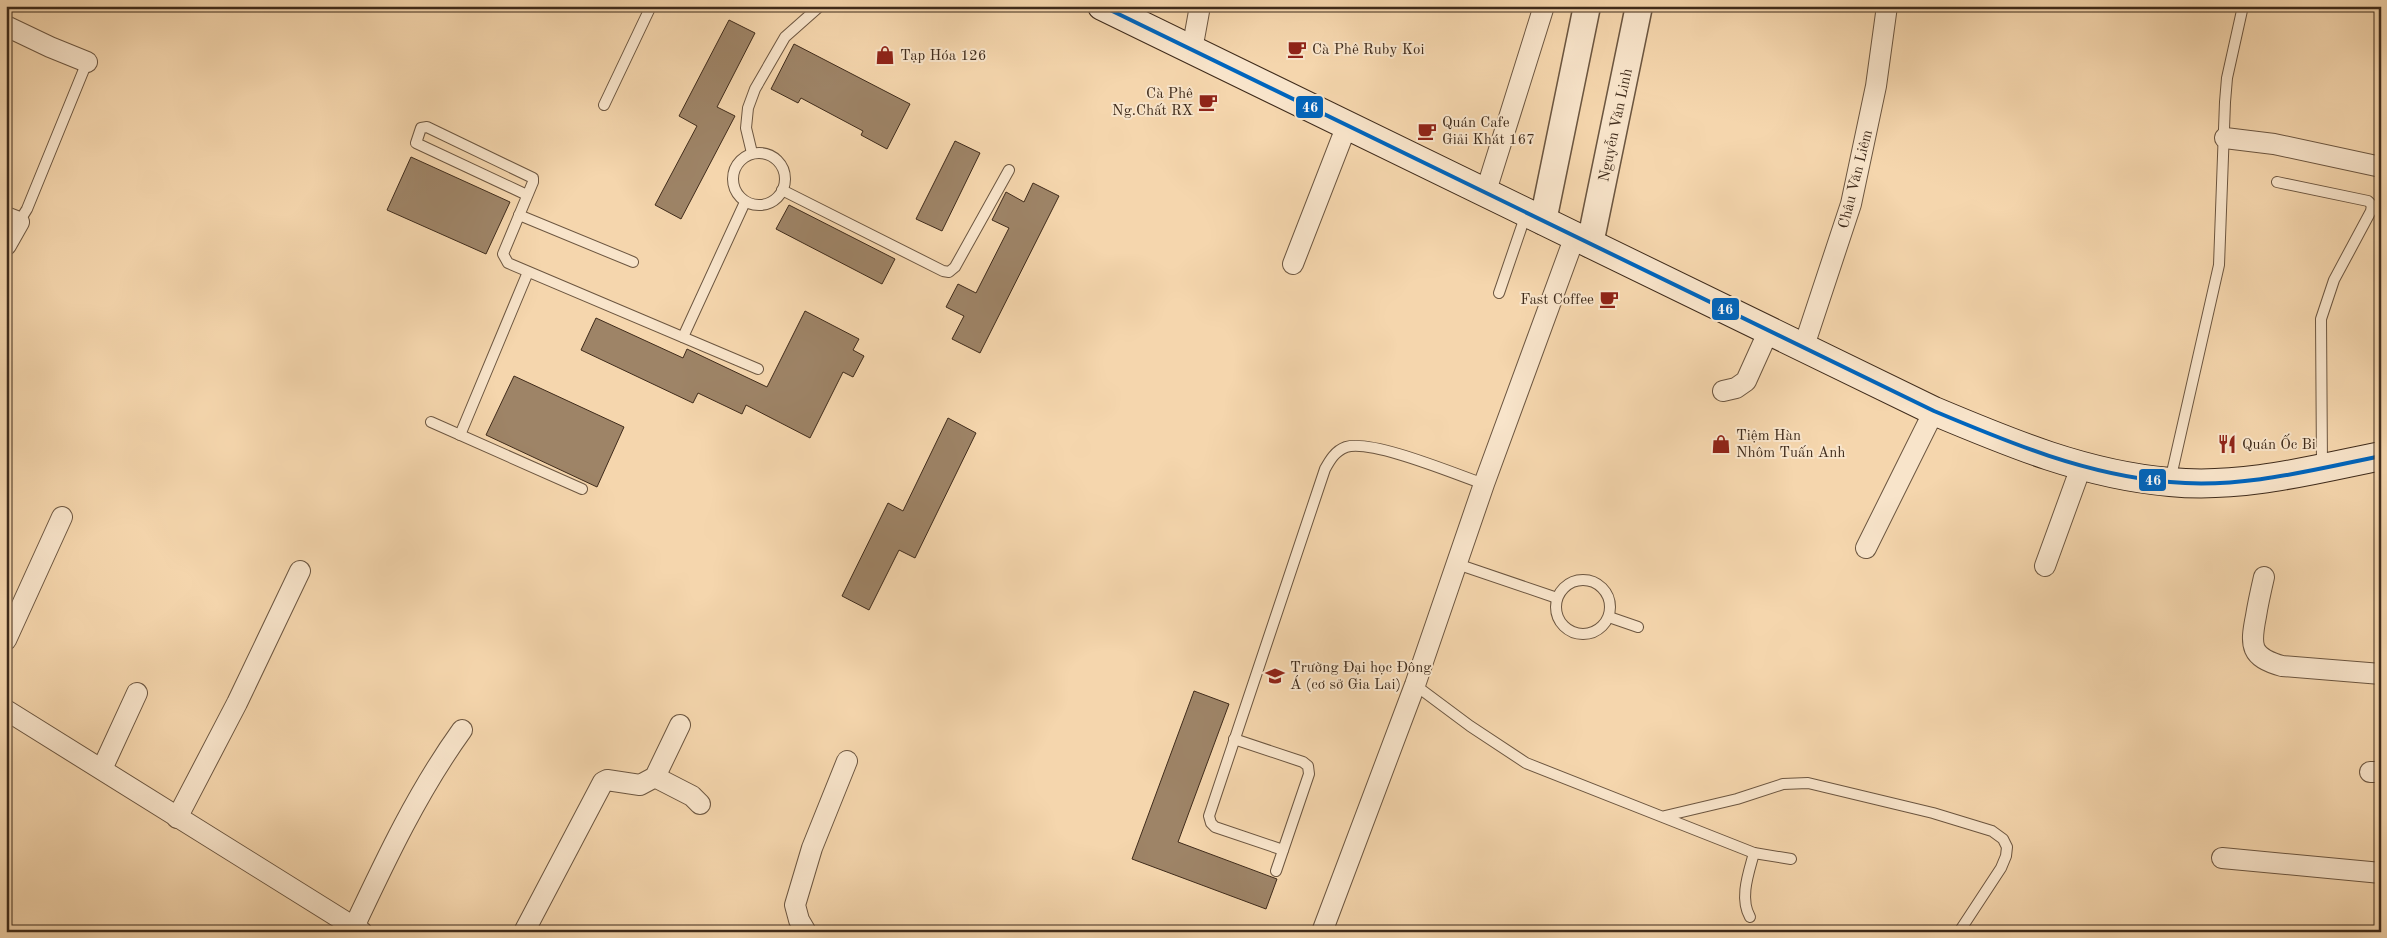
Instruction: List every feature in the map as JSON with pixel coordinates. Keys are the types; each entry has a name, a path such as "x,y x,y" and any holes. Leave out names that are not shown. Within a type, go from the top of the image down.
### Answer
{"main road":[{"path":"1102,6 1486,191 1582,240 1804,346 1934,411 2015,445 2081,467 2170,482 2234,481 2278,477 2381,456"}],"street":[{"path":"1192,50 1200,6"},
{"path":"1486,191 1544,6"},
{"path":"1535,216 1587,6"},
{"name":"Nguyễn Văn Linh","path":"1582,240 1640,6"},
{"name":"Châu Văn Liêm","path":"1804,346 1851,204 1873,105 1887,6"},
{"path":"6,26 87,62"},
{"path":"1293,264 1347,124"},
{"path":"2225,138 2274,144 2381,168"},
{"path":"6,245 12,220"},
{"path":"1322,932 1415,685 1484,484 1582,240"},
{"path":"1723,391 1736,388 1746,381 1770,330"},
{"path":"1866,548 1934,411"},
{"path":"2045,566 2081,467"},
{"path":"6,640 62,517"},
{"path":"177,818 237,703 300,570"},
{"path":"2264,577 2251,640 2256,652 2268,662 2282,666 2381,674"},
{"path":"102,769 137,693"},
{"path":"6,710 358,929 418,798 436,765 462,730"},
{"path":"524,932 603,782 607,780 640,785 655,777 680,725"},
{"path":"806,932 799,920 795,905 812,848 847,761"},
{"path":"655,777 692,796 700,804"},
{"path":"2222,858 2381,873"}],"lane":[{"path":"604,105 651,6"},
{"path":"752,153 746,128 748,108 755,89 785,37 820,6"},
{"path":"2170,482 2217,282 2227,78 2243,6"},
{"path":"12,220 27,208 87,62"},
{"path":"527,195 416,142 421,128 427,127 529,176 533,182 503,254 508,263 758,369"},
{"path":"752,153 764,153 774,158 782,167 785,178 782,190 775,199 765,204 753,205 745,202 735,191 732,180 735,168 742,159 752,153"},
{"path":"782,190 943,271 949,272 955,267 1010,170"},
{"path":"2277,182 2368,201 2372,205 2371,211 2334,280 2321,319 2322,468"},
{"path":"683,337 745,202"},
{"path":"519,215 633,262"},
{"path":"1499,293 1535,216"},
{"path":"460,435 528,272"},
{"path":"431,422 582,489"},
{"path":"1283,850 1215,827 1211,823 1209,816 1325,469 1333,456 1346,448 1361,445 1389,452 1484,484"},
{"path":"1457,564 1556,598"},
{"path":"1581,580 1592,581 1601,586 1608,595 1610,606 1608,617 1603,626 1594,632 1584,635 1574,634 1564,628 1558,620 1555,609 1556,598 1562,589 1571,582 1581,580"},
{"path":"1608,617 1638,627"},
{"path":"1415,685 1470,726 1526,763 1754,852 1791,860"},
{"path":"1234,739 1304,762 1308,766 1309,774 1276,871"},
{"path":"1665,816 1737,799 1783,784 1808,783 1933,813 1992,831 2003,838 2007,847 2006,856 2001,868 1959,932"},
{"path":"1750,917 1745,904 1748,877 1754,852"}],"building":[{"path":"729,20 755,33 717,107 735,116 681,219 655,205 697,126 679,116"},
{"path":"794,44 910,104 887,149 861,135 863,131 801,98 798,103 771,89"},
{"path":"955,141 980,153 942,231 916,219"},
{"path":"411,157 510,202 486,254 387,210"},
{"path":"1033,183 1059,196 980,353 952,339 964,316 946,307 958,284 976,293 1009,228 992,220 1006,192 1024,202"},
{"path":"789,205 895,259 882,284 776,229"},
{"path":"805,311 859,339 853,350 864,356 853,377 843,372 810,438 746,405 742,414 698,393 693,403 581,350 596,318 683,358 687,349 767,387"},
{"path":"514,376 624,427 597,487 486,435"},
{"path":"948,418 976,433 915,558 899,550 869,610 842,596 888,503 903,511"},
{"path":"1194,691 1229,704 1178,842 1277,879 1266,909 1132,859"}],"transit line":[{"name":"46","path":"1102,6 1934,411 2020,446 2078,465 2108,472 2170,482 2197,483 2250,481 2381,456"}],"place":[{"name":"Cà Phê Ruby Koi","path":"1297,49"},
{"name":"Tạp Hóa 126","path":"885,55"},
{"name":"Cà Phê Ng.Chất RX","path":"1208,102"},
{"name":"Quán Cafe Giải Khát 167","path":"1427,131"},
{"name":"Fast Coffee","path":"1609,299"},
{"name":"Tiệm Hàn Nhôm Tuấn Anh","path":"1721,444"},
{"name":"Quán Ốc Bi","path":"2227,444"},
{"name":"Trường Đại học Đông Á (cơ sở Gia Lai)","path":"1275,676"}]}
